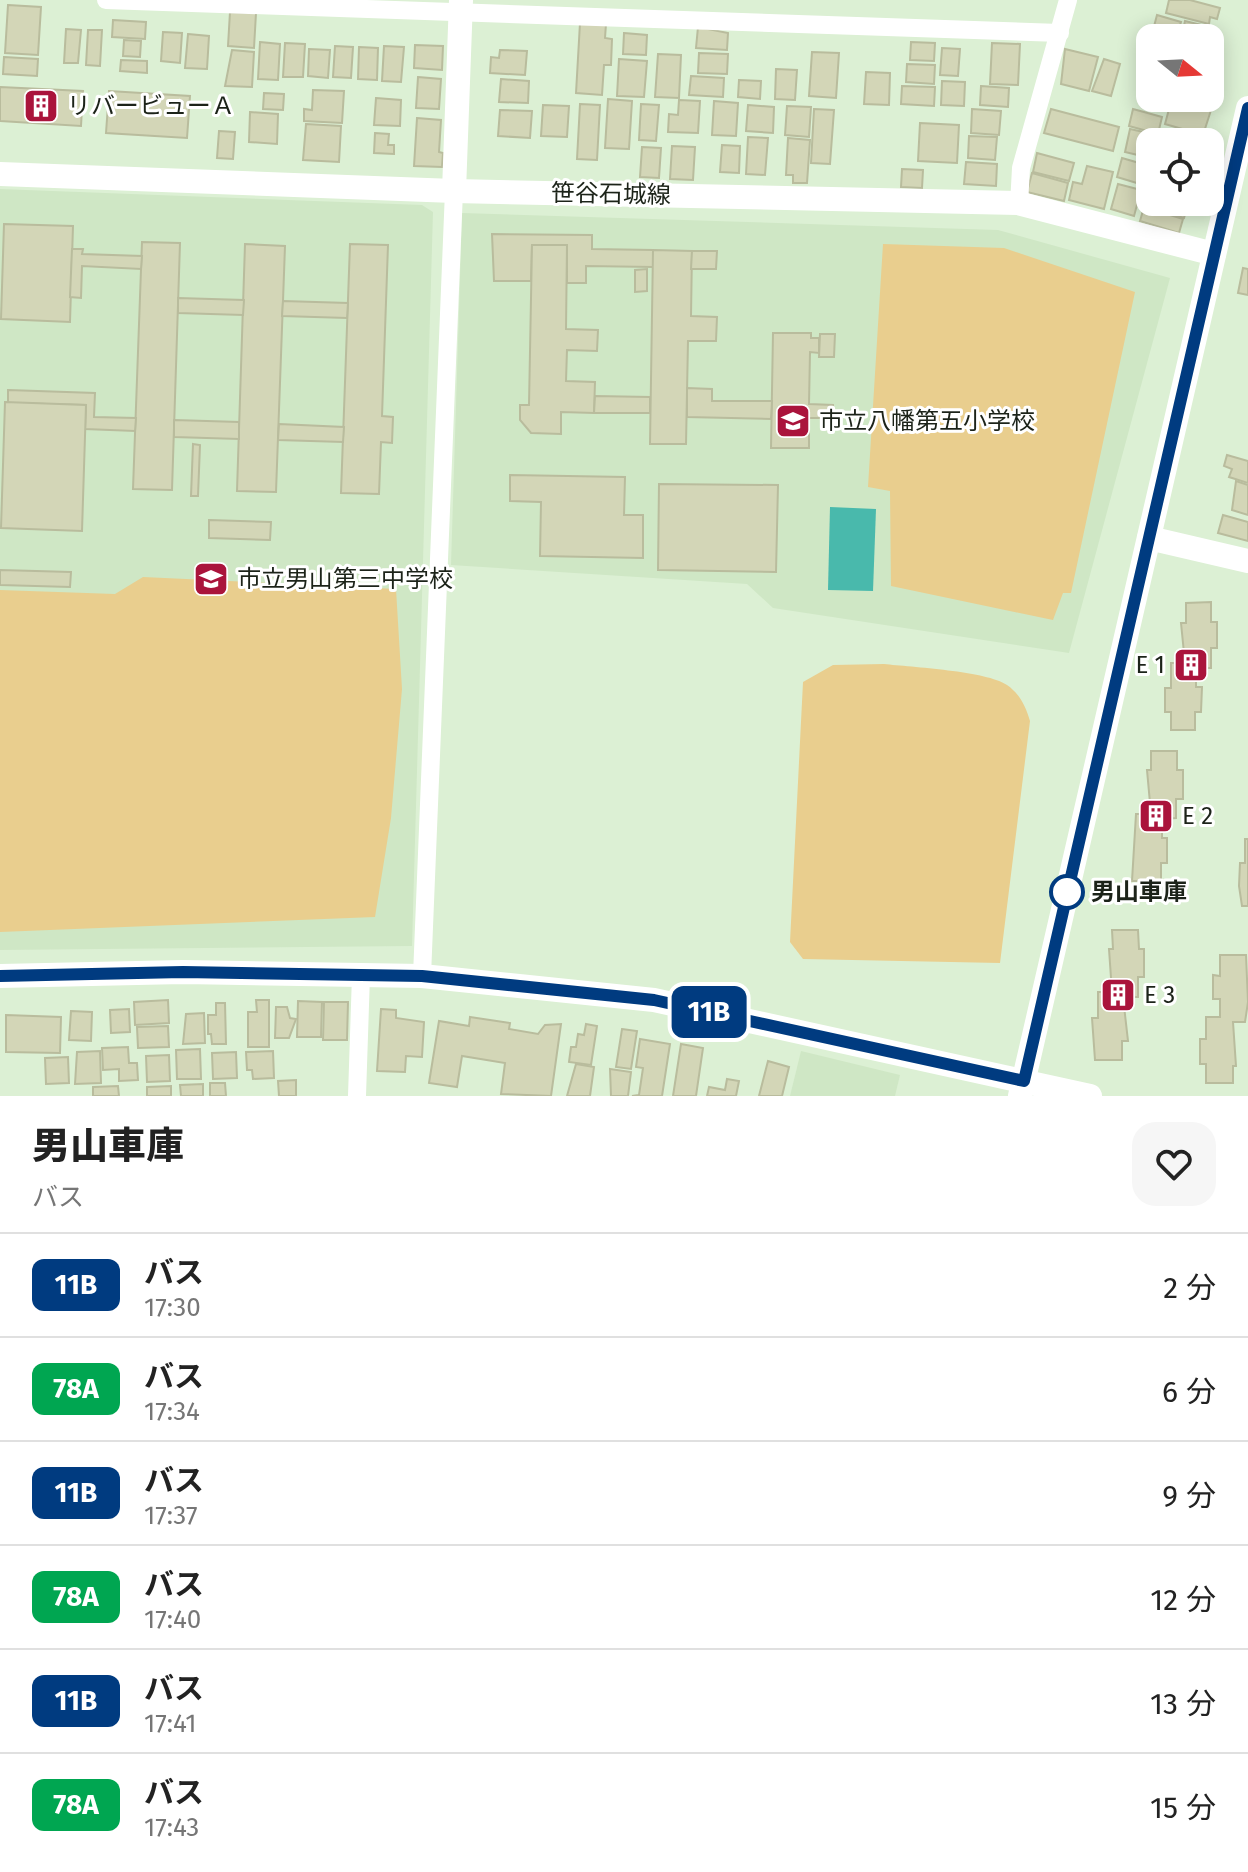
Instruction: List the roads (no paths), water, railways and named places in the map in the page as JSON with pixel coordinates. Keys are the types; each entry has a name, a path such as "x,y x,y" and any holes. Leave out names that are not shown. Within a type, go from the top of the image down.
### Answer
{"street":[{"path":"106,0 461,6 1060,33"},
{"path":"1019,205 1021,168 1068,0"},
{"path":"422,976 461,6"},
{"path":"1022,1089 1248,108"},
{"name":"笹谷石城線","path":"0,174 454,191 1019,205 1214,254"},
{"path":"1149,538 1248,561"},
{"path":"0,976 183,972 422,976 654,1000 1022,1089 1090,1096"},
{"path":"357,1096 361,975"}],"water":[{"path":"830,507 876,509 873,591 828,590"}],"place":[{"name":"リバービューＡ","path":"41,106"},
{"name":"市立八幡第五小学校","path":"793,421"},
{"name":"市立男山第三中学校","path":"211,579"},
{"name":"E 1","path":"1191,665"},
{"name":"E 2","path":"1156,816"},
{"name":"男山車庫","path":"1067,892"},
{"name":"E 3","path":"1118,995"}]}
